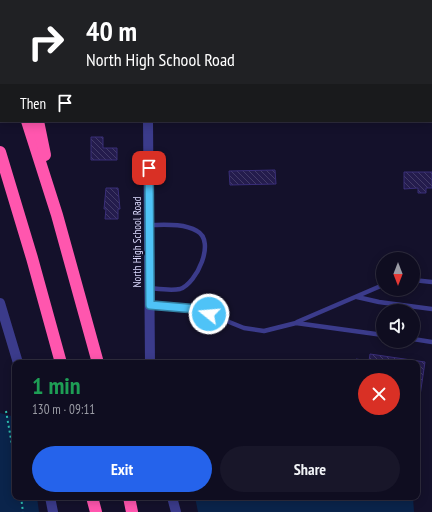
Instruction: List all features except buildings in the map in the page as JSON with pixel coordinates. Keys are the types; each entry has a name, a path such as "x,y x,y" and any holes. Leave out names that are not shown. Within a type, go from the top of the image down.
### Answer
{"highway":[{"path":"27,122 57,215 97,360"},
{"path":"38,122 57,215"},
{"path":"0,152 13,192 60,360"},
{"path":"0,172 13,192"},
{"path":"93,500 96,512"},
{"path":"130,500 132,512"}],"street":[{"name":"North High School Road","path":"148,122 150,360"},
{"path":"0,303 17,360"},
{"path":"51,500 53,512"},
{"path":"173,500 176,512"}],"lane":[{"path":"149,225 190,228 202,234 205,240 204,257 198,272 190,283 180,289 169,290 149,288"},
{"path":"420,281 432,282"},
{"path":"150,305 197,309 244,328 264,331 296,323 376,288"},
{"path":"356,297 379,302 432,309"},
{"path":"296,323 376,334"},
{"path":"420,340 432,342"}],"path":[{"path":"6,411 12,445"},
{"path":"21,500 23,512"}],"water":[{"path":"0,413 12,416 12,500 37,500 39,512 0,512"},
{"path":"196,500 413,500 414,512 198,512"}],"route":[{"path":"149,168 150,305 197,309 209,314"}]}
